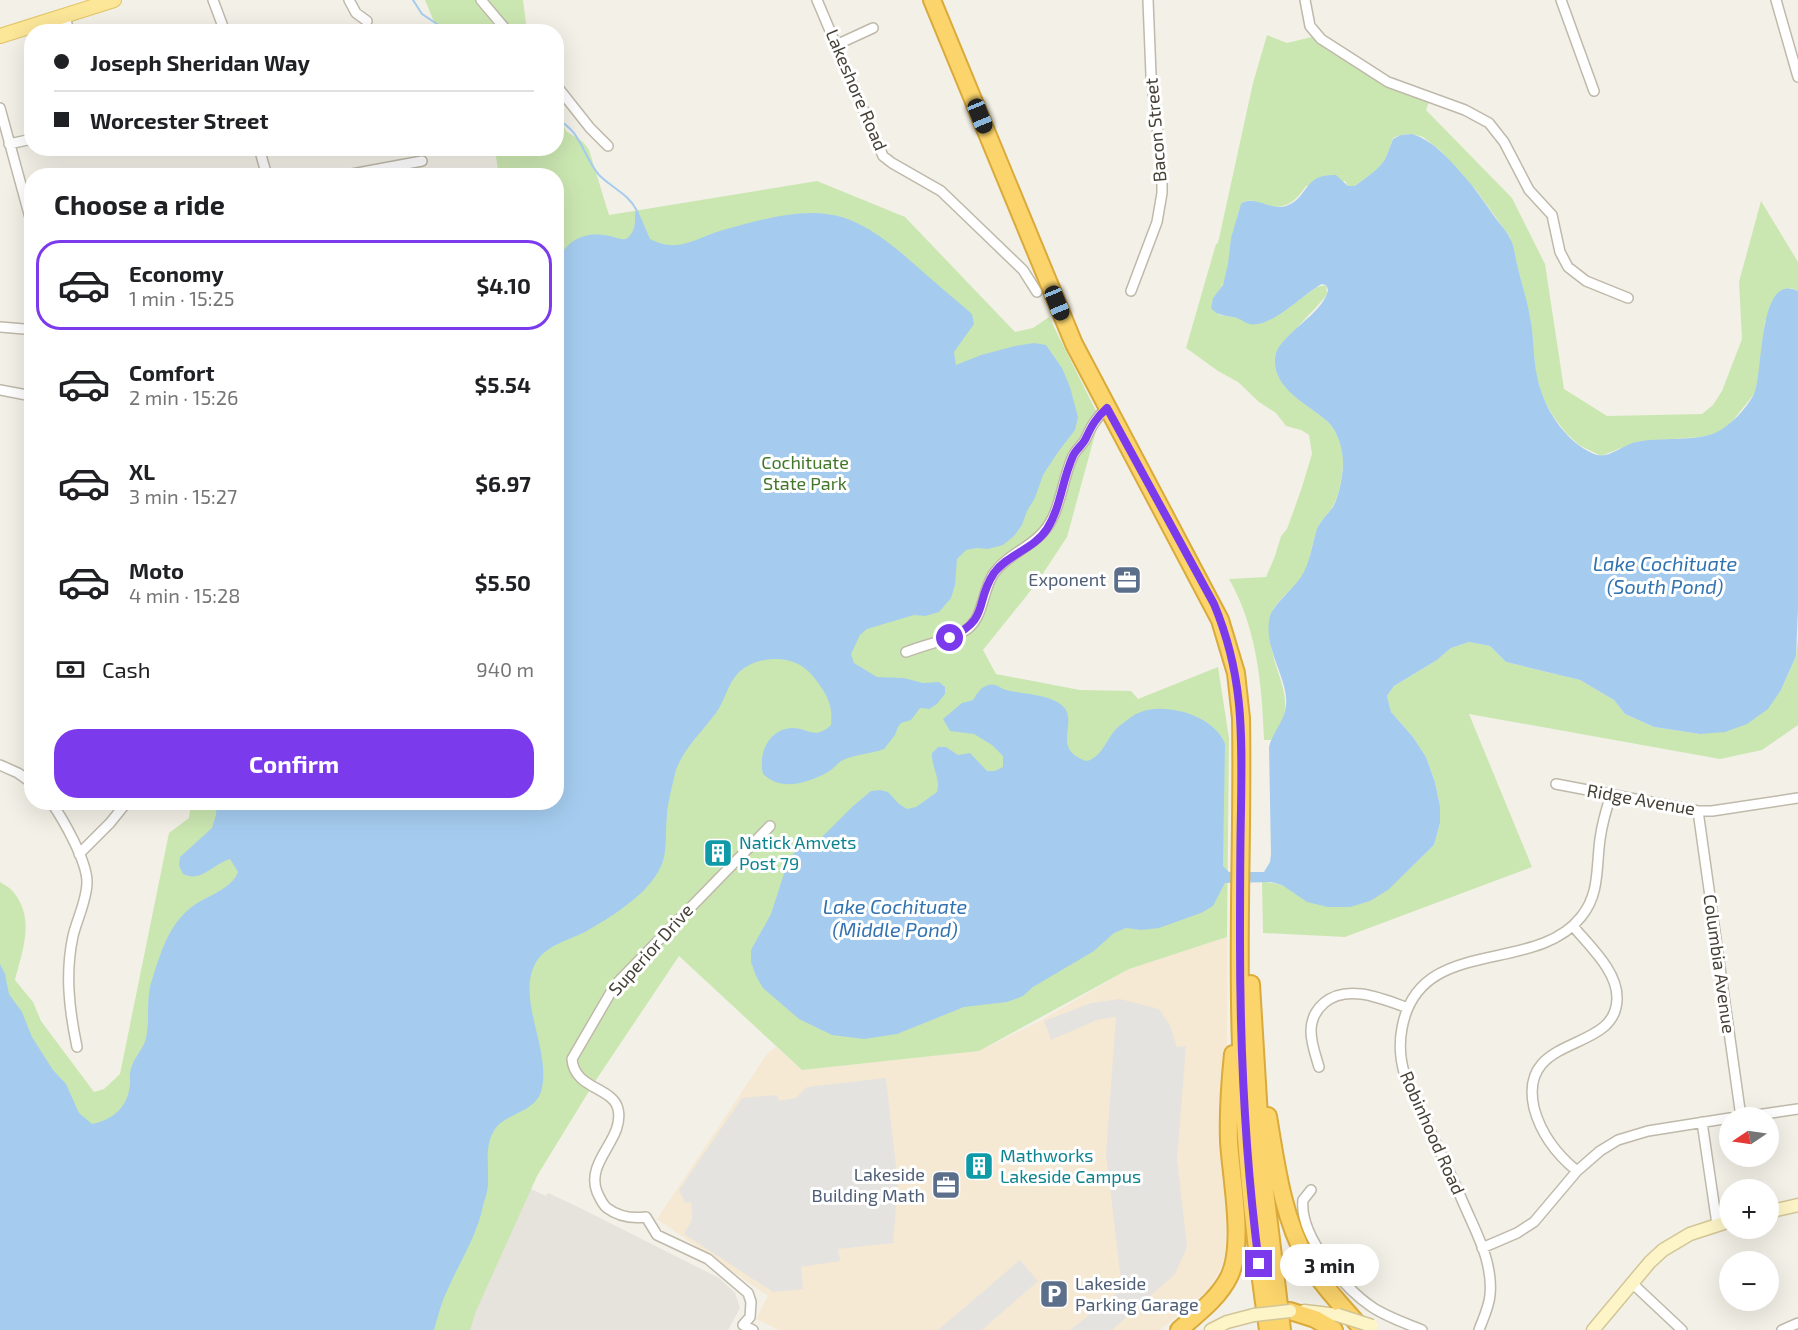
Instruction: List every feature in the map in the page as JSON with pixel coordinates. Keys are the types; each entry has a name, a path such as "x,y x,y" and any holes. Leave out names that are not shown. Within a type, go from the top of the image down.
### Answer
{"highway":[{"path":"932,0 1062,317 1107,408 1214,604 1236,673 1241,718 1245,886 1229,1112 1236,1228 1235,1259 1229,1277 1220,1292 1179,1330"},
{"path":"944,0 1089,352 1217,588 1234,625 1246,668 1251,709 1245,865"},
{"path":"1245,886 1266,1200 1282,1330"},
{"path":"1240,979 1241,1046 1248,1158 1268,1330"},
{"path":"1253,1031 1277,1165 1296,1239 1319,1279 1373,1329"},
{"path":"1290,1311 1315,1319 1336,1322"}],"main road":[{"path":"38,24 114,0"},
{"path":"0,36 24,28"}],"street":[{"path":"213,0 222,24"},
{"path":"349,0 356,13 367,21"},
{"path":"481,0 501,24"},
{"name":"Lakeshore Road","path":"817,0 883,156 941,191 1023,270 1037,292"},
{"name":"Bacon Street","path":"1131,291 1157,222 1162,193 1162,170 1151,75 1148,0"},
{"path":"1305,0 1310,26 1321,39 1388,82 1465,110 1489,123 1500,135 1529,190 1552,215 1560,252 1568,267 1586,281 1628,298"},
{"path":"1561,0 1594,91"},
{"path":"1776,0 1798,77"},
{"path":"64,16 66,24"},
{"path":"836,45 873,28"},
{"path":"564,95 590,128 608,146"},
{"path":"0,108 1,119 24,197"},
{"path":"9,144 24,141"},
{"path":"384,168 422,161"},
{"path":"0,327 24,329"},
{"path":"0,390 24,394"},
{"path":"906,652 950,638 971,625 979,612 994,573 1037,540 1047,529 1073,456 1095,419 1107,408"},
{"path":"0,765 24,777"},
{"name":"Ridge Avenue","path":"1556,784 1698,811 1712,811 1798,798"},
{"name":"Robinhood Road","path":"1479,1330 1490,1294 1489,1269 1450,1173 1404,1078 1399,1048 1404,1018 1408,1008 1426,983 1444,970 1463,962 1537,946 1556,938 1573,926 1586,910 1595,891 1601,832 1611,795"},
{"path":"56,810 79,854 87,881 70,952 68,979 77,1047"},
{"path":"79,854 120,810"},
{"name":"Columbia Avenue","path":"1698,811 1740,1107"},
{"name":"Superior Drive","path":"753,1330 743,1325 750,1317 751,1302 748,1293 724,1272 708,1259 657,1235 646,1217 626,1217 615,1214 603,1205 594,1176 616,1128 618,1107 615,1101 580,1078 572,1059 611,992 624,975 770,826"},
{"path":"73,841 96,838"},
{"path":"1573,926 1614,979 1617,999 1613,1016 1602,1028 1544,1060 1535,1074 1533,1091 1535,1110 1547,1140 1577,1171"},
{"path":"1319,1067 1311,1028 1316,1013 1326,1001 1341,994 1358,994 1408,1008"},
{"path":"1779,1112 1798,1109"},
{"path":"1482,1248 1517,1233 1534,1222 1577,1171 1600,1151 1627,1136 1660,1128 1719,1120"},
{"path":"1702,1122 1719,1203"},
{"path":"1311,1190 1303,1200 1305,1219 1317,1244 1334,1270 1352,1291 1371,1306 1390,1317 1422,1330"},
{"path":"1779,1209 1798,1205"},
{"path":"1593,1330 1650,1262 1668,1247 1690,1234 1719,1223"},
{"path":"1633,1284 1682,1330"},
{"path":"1211,1330 1227,1322 1254,1315 1290,1311"},
{"path":"1336,1322 1373,1329"},
{"path":"1782,1330 1798,1323"}],"shaded area":[{"name":"Mathworks Lakeside Campus","path":"1227,937 1227,1049 1220,1112 1226,1232 1225,1255 1221,1268 1209,1289 1160,1330 779,1330 756,1319 768,1296 657,1219 767,1054 776,1047 802,1070 979,1051 1040,1021 1129,969"},
{"path":"1120,999 1159,1009 1170,1025 1177,1047 1186,1046 1177,1159 1187,1247 1175,1274 1112,1330 1070,1330 1122,1289 1106,1154 1116,1017 1097,1020 1051,1040 1044,1021 1091,1003"},
{"path":"886,1078 898,1184 893,1243 838,1249 840,1261 801,1267 803,1289 773,1292 684,1234 692,1220 691,1202 685,1203 679,1190 742,1098 777,1095 779,1101 796,1098 807,1087"},
{"path":"527,1187 546,1196 548,1193 578,1207 719,1278 735,1293 740,1308 728,1330 469,1330 492,1262"},
{"path":"1020,1260 1038,1281 982,1330 938,1330"}],"green space":[{"path":"425,0 523,0 526,24 435,24"},
{"path":"1267,35 1287,43 1312,37 1386,85 1429,102 1426,110 1512,198 1545,264 1564,389 1607,416 1702,414 1713,405 1722,391 1742,339 1739,282 1761,201 1798,262 1798,291 1791,288 1765,321 1755,393 1730,424 1715,434 1636,442 1601,456 1579,445 1566,433 1542,396 1536,374 1530,317 1510,237 1476,190 1441,151 1423,137 1411,134 1393,138 1387,156 1381,165 1355,186 1348,186 1345,181 1306,186 1287,205 1278,207 1255,201 1243,203 1238,215 1228,271 1220,290 1213,298 1219,315 1239,318 1250,324 1276,316 1317,287 1326,285 1327,294 1277,351 1275,366 1279,376 1292,393 1331,426 1341,444 1343,458 1342,475 1336,500 1319,525 1306,571 1271,614 1272,651 1285,701 1280,726 1271,740 1264,740 1262,699 1252,637 1229,579 1266,577 1281,536 1287,529 1312,454 1309,435 1286,426 1276,413 1259,402 1238,382 1186,348 1218,243 1253,83"},
{"name":"Cochituate State Park","path":"564,127 566,131 583,142 589,150 609,215 817,181 905,217 1015,332 1033,328 1049,317 1102,423 1097,427 1067,537 1036,584 983,650 996,674 1080,690 1131,691 1138,699 1218,667 1229,738 1227,937 1129,969 979,1051 802,1070 679,956 594,1083 537,1176 476,1311 470,1330 0,1330 0,882 14,892 21,904 26,925 15,980 33,1002 41,1021 94,1092 104,1089 120,1074 169,833 189,818 190,810 564,810 564,168 498,168 496,157 564,156"},
{"path":"1798,637 1798,725 1762,750 1720,759 1469,714 1532,867 1345,937 1263,933 1262,881 1282,885 1294,892 1403,875 1434,845 1440,823 1440,806 1435,782 1426,757 1413,737 1391,712 1387,696 1394,686 1437,660 1451,648 1469,642 1490,646 1506,662 1580,680 1614,700 1625,714 1654,727 1700,734 1781,690 1796,656"}],"water":[{"name":"Lake Cochituate (South Pond)","path":"1412,134 1434,146 1452,163 1472,185 1508,235 1529,310 1536,369 1544,399 1564,432 1573,441 1594,454 1610,454 1636,442 1709,435 1728,425 1743,410 1754,394 1764,328 1775,296 1785,289 1798,291 1796,656 1781,690 1768,709 1747,724 1725,732 1700,734 1654,727 1625,714 1614,700 1580,680 1506,662 1490,646 1469,642 1451,648 1437,660 1394,686 1387,696 1391,712 1413,737 1426,757 1435,782 1440,806 1440,823 1434,845 1388,890 1370,901 1350,907 1328,907 1307,902 1282,885 1271,882 1225,883 1213,906 1201,913 1159,928 1141,930 1126,928 1114,933 1094,951 1033,987 1023,996 1007,1002 964,1007 897,1034 864,1039 832,1035 799,1019 763,988 751,962 751,950 771,914 789,858 796,851 817,842 871,791 888,792 907,809 916,807 937,792 938,782 932,753 938,747 946,747 958,755 970,753 987,771 995,771 1003,767 1003,756 992,745 974,734 950,731 943,719 962,703 973,700 986,686 993,685 1006,690 1047,698 1061,705 1068,717 1067,738 1070,750 1086,761 1100,752 1117,728 1136,714 1147,710 1173,710 1187,713 1211,725 1225,744 1223,866 1229,872 1264,872 1270,862 1271,854 1269,747 1286,705 1284,685 1270,640 1270,616 1304,572 1317,529 1337,498 1343,463 1341,446 1334,430 1327,421 1285,387 1279,378 1275,357 1284,341 1318,308 1328,290 1326,285 1322,284 1277,316 1258,324 1249,324 1217,313 1211,308 1213,298 1223,285 1231,238 1241,204 1251,201 1280,207 1286,206 1294,202 1317,178 1325,176 1336,175 1348,186 1355,186 1381,165 1393,139 1401,135"},
{"name":"Cochituate State Park","path":"638,211 650,239 670,245 687,243 723,230 784,215 815,213 845,218 869,229 890,244 972,314 974,324 954,352 956,365 981,355 1034,343 1046,345 1062,368 1078,417 1075,430 1043,475 1035,498 1014,536 1003,545 988,549 966,550 957,559 955,585 951,598 939,612 925,616 914,615 867,629 860,635 851,654 854,663 877,677 904,678 923,683 939,682 945,687 945,694 937,704 929,709 920,708 911,720 901,723 884,749 843,760 830,771 812,779 786,784 770,780 763,774 762,759 767,744 776,733 791,728 815,733 825,730 831,725 828,699 809,672 802,666 782,659 756,662 735,677 719,709 688,747 679,762 667,811 665,853 654,878 640,894 620,910 583,933 552,947 539,958 534,966 530,980 530,994 542,1057 542,1088 534,1103 500,1123 492,1135 488,1149 488,1189 480,1217 441,1305 434,1330 0,1330 0,964 5,974 9,994 22,1012 32,1037 53,1070 66,1084 79,1113 92,1124 100,1122 113,1116 123,1106 129,1092 131,1068 146,1038 151,983 169,935 188,910 230,884 238,872 230,859 196,876 183,874 179,866 180,857 212,828 216,810 564,810 564,249 575,240 588,235 606,235 626,239 635,224 635,212"}],"waterway":[{"path":"413,0 422,14 437,24"},
{"path":"564,123 577,137 599,175 625,196 637,211"}],"place":[{"name":"Exponent","path":"1127,580"},
{"name":"Natick Amvets Post 79","path":"718,853"},
{"name":"Mathworks Lakeside Campus","path":"979,1166"},
{"name":"Lakeside Building Math","path":"946,1185"},
{"name":"Lakeside Parking Garage","path":"1054,1294"}],"route":[{"path":"950,638 964,631 974,621 994,573 1037,540 1047,529 1074,453 1084,441 1095,419 1107,408 1214,604 1221,620 1236,673 1241,733 1241,1046 1248,1164 1259,1264"}],"water label":[{"name":"Lake Cochituate (Middle Pond)","path":"895,918"}]}
